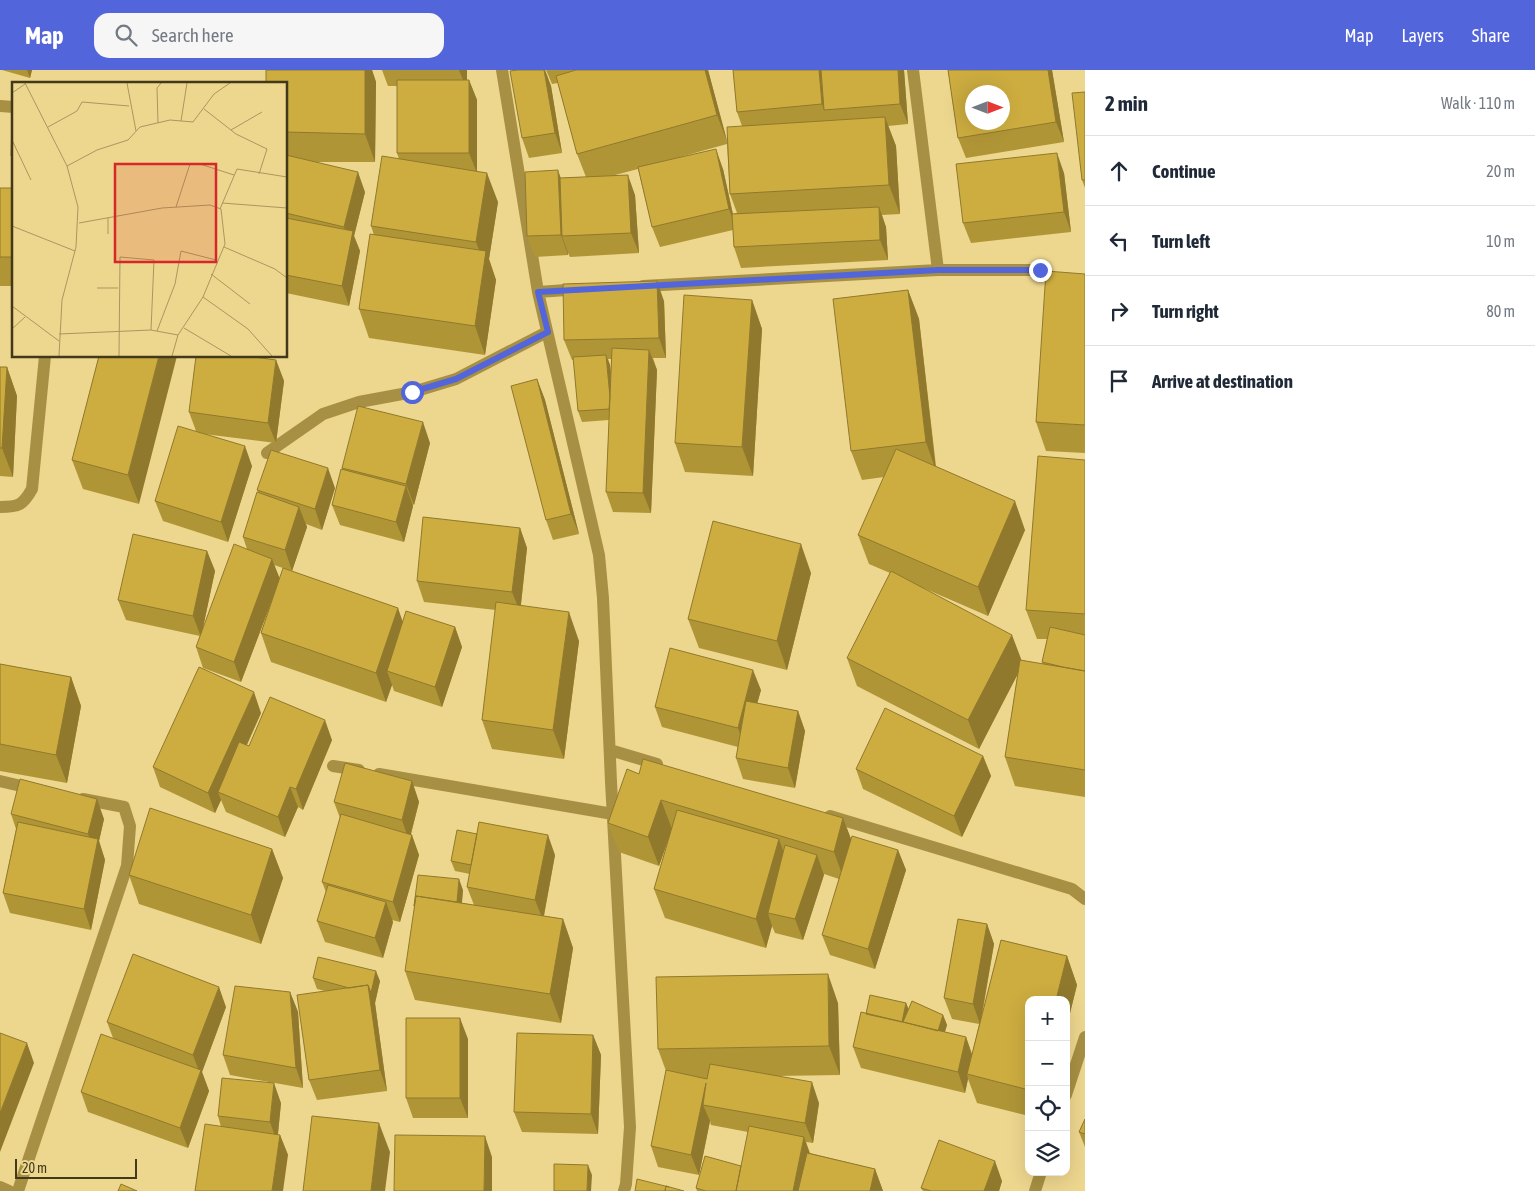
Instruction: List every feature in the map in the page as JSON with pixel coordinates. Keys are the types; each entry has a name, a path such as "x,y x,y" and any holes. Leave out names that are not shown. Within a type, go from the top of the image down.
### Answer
{"street":[{"path":"502,70 538,292 599,555 603,598 630,1127 624,1191"},
{"path":"913,70 938,270"},
{"path":"626,287 938,270 1040,270"},
{"path":"538,292 596,289"},
{"path":"267,453 324,414 358,402 412,392 456,379 548,332"},
{"path":"0,507 12,507 24,503 32,489 44,358"},
{"path":"610,750 666,767"},
{"path":"333,766 613,814"},
{"path":"0,781 45,791"},
{"path":"18,1191 127,866 130,826 124,807 72,797"},
{"path":"817,812 1072,889 1085,899"},
{"path":"1069,1086 1085,1038"},
{"path":"1035,1191 1040,1176"},
{"path":"0,1187 9,1191"}],"building":[{"path":"266,70 365,70 365,134 288,132 288,82 266,82"},
{"path":"544,70 555,133 522,138 510,71"},
{"path":"576,70 705,70 717,115 577,154 556,76"},
{"path":"733,70 819,70 822,104 737,112"},
{"path":"821,70 898,70 900,104 824,110"},
{"path":"948,70 1048,70 1056,122 1010,130 1010,85 965,85 965,130 1007,130 958,138"},
{"path":"397,80 469,80 469,153 397,153"},
{"path":"1085,92 1085,180 1082,180 1072,93"},
{"path":"885,117 889,185 730,194 727,127"},
{"path":"12,120 12,156 11,156"},
{"path":"716,149 729,209 652,227 638,167"},
{"path":"1057,153 1064,212 963,223 956,164"},
{"path":"288,155 358,172 344,227 288,213"},
{"path":"382,156 487,173 476,242 371,226"},
{"path":"558,170 561,235 527,236 525,172"},
{"path":"628,175 631,233 562,236 560,178"},
{"path":"0,188 12,188 12,257 0,257"},
{"path":"879,207 880,240 734,247 732,214"},
{"path":"288,218 353,231 342,286 288,275"},
{"path":"370,234 486,251 475,326 359,309"},
{"path":"1046,271 1085,274 1085,425 1036,422"},
{"path":"657,281 659,338 564,340 563,284"},
{"path":"908,290 926,442 851,451 833,299"},
{"path":"684,295 752,300 742,447 675,443"},
{"path":"612,348 649,350 643,493 606,492"},
{"path":"606,355 610,397 609,409 578,411 573,357"},
{"path":"98,358 158,358 128,475 72,460"},
{"path":"196,358 261,358 276,360 268,423 189,412"},
{"path":"0,367 7,367 2,448 0,448"},
{"path":"537,379 571,514 546,520 511,386"},
{"path":"358,406 423,422 406,484 342,468"},
{"path":"178,426 245,446 221,522 155,501"},
{"path":"896,449 1015,501 978,587 858,535"},
{"path":"271,450 328,468 315,509 257,490"},
{"path":"1038,456 1085,460 1085,614 1026,610"},
{"path":"341,469 406,486 396,522 332,505"},
{"path":"257,492 299,507 285,550 243,537"},
{"path":"423,517 520,528 512,592 417,581"},
{"path":"713,521 801,544 777,641 688,619"},
{"path":"133,534 207,551 193,616 118,600"},
{"path":"234,544 272,559 234,662 196,647"},
{"path":"283,568 398,608 376,673 261,633"},
{"path":"891,571 1012,635 968,720 847,658"},
{"path":"496,602 569,612 553,730 482,720"},
{"path":"406,611 455,627 435,687 387,671"},
{"path":"1050,627 1085,635 1085,671 1042,662"},
{"path":"670,648 753,670 738,728 655,707"},
{"path":"1020,660 1085,671 1085,770 1005,757"},
{"path":"0,664 71,677 56,755 0,744"},
{"path":"199,667 254,692 208,793 153,767"},
{"path":"270,697 325,720 296,789 290,787 278,817 218,792 239,742 249,746"},
{"path":"746,701 798,711 788,768 736,758"},
{"path":"885,708 983,756 954,816 856,769"},
{"path":"643,759 843,818 834,852 661,800 648,837 608,823 627,769 639,774"},
{"path":"345,763 412,781 402,820 334,802"},
{"path":"20,779 97,799 88,834 11,814"},
{"path":"150,808 272,849 251,915 129,875"},
{"path":"677,810 779,839 756,919 654,889"},
{"path":"341,814 412,835 393,902 322,882"},
{"path":"18,822 98,839 84,909 3,893"},
{"path":"479,822 548,835 535,900 467,887"},
{"path":"457,830 477,834 471,865 451,861"},
{"path":"852,836 898,850 868,949 822,935"},
{"path":"785,845 817,855 795,919 768,913"},
{"path":"418,875 459,879 457,902 416,896 414,906"},
{"path":"328,885 386,902 375,938 317,921"},
{"path":"416,896 563,919 550,994 405,971"},
{"path":"958,919 987,924 973,1004 944,998"},
{"path":"1001,940 1067,956 1057,996 1025,996 1025,1089 967,1074"},
{"path":"133,954 219,987 193,1055 107,1022"},
{"path":"318,957 376,971 371,993 368,985 349,988 313,978"},
{"path":"828,974 829,1046 658,1049 656,977"},
{"path":"368,985 380,1070 309,1080 297,995"},
{"path":"235,986 290,992 296,1068 223,1055"},
{"path":"870,995 906,1003 902,1022 866,1014"},
{"path":"912,1001 943,1015 938,1031 903,1022"},
{"path":"861,1012 966,1037 958,1072 853,1047"},
{"path":"406,1018 460,1018 460,1098 406,1098"},
{"path":"0,1033 27,1043 0,1113"},
{"path":"517,1033 593,1035 591,1114 514,1112"},
{"path":"101,1034 201,1070 180,1128 81,1092"},
{"path":"710,1064 812,1082 805,1123 703,1105 706,1083 691,1155 651,1146 666,1070 707,1079"},
{"path":"222,1078 274,1083 270,1122 218,1116"},
{"path":"312,1116 379,1123 371,1191 303,1191"},
{"path":"1085,1119 1085,1134 1079,1132"},
{"path":"205,1124 280,1135 272,1191 195,1191"},
{"path":"749,1126 804,1137 793,1191 736,1191"},
{"path":"395,1135 485,1136 484,1191 394,1191"},
{"path":"939,1140 995,1161 984,1191 931,1191 921,1188"},
{"path":"807,1153 875,1169 870,1191 798,1191"},
{"path":"705,1156 741,1166 736,1191 706,1191 696,1188"},
{"path":"554,1164 588,1165 587,1191 554,1191"},
{"path":"637,1179 666,1186 665,1191 635,1191"},
{"path":"121,1184 137,1191 118,1191"},
{"path":"666,1186 684,1191 665,1191"}],"route":[{"path":"412,392 456,379 548,332 538,292 938,270 1040,270"}]}
